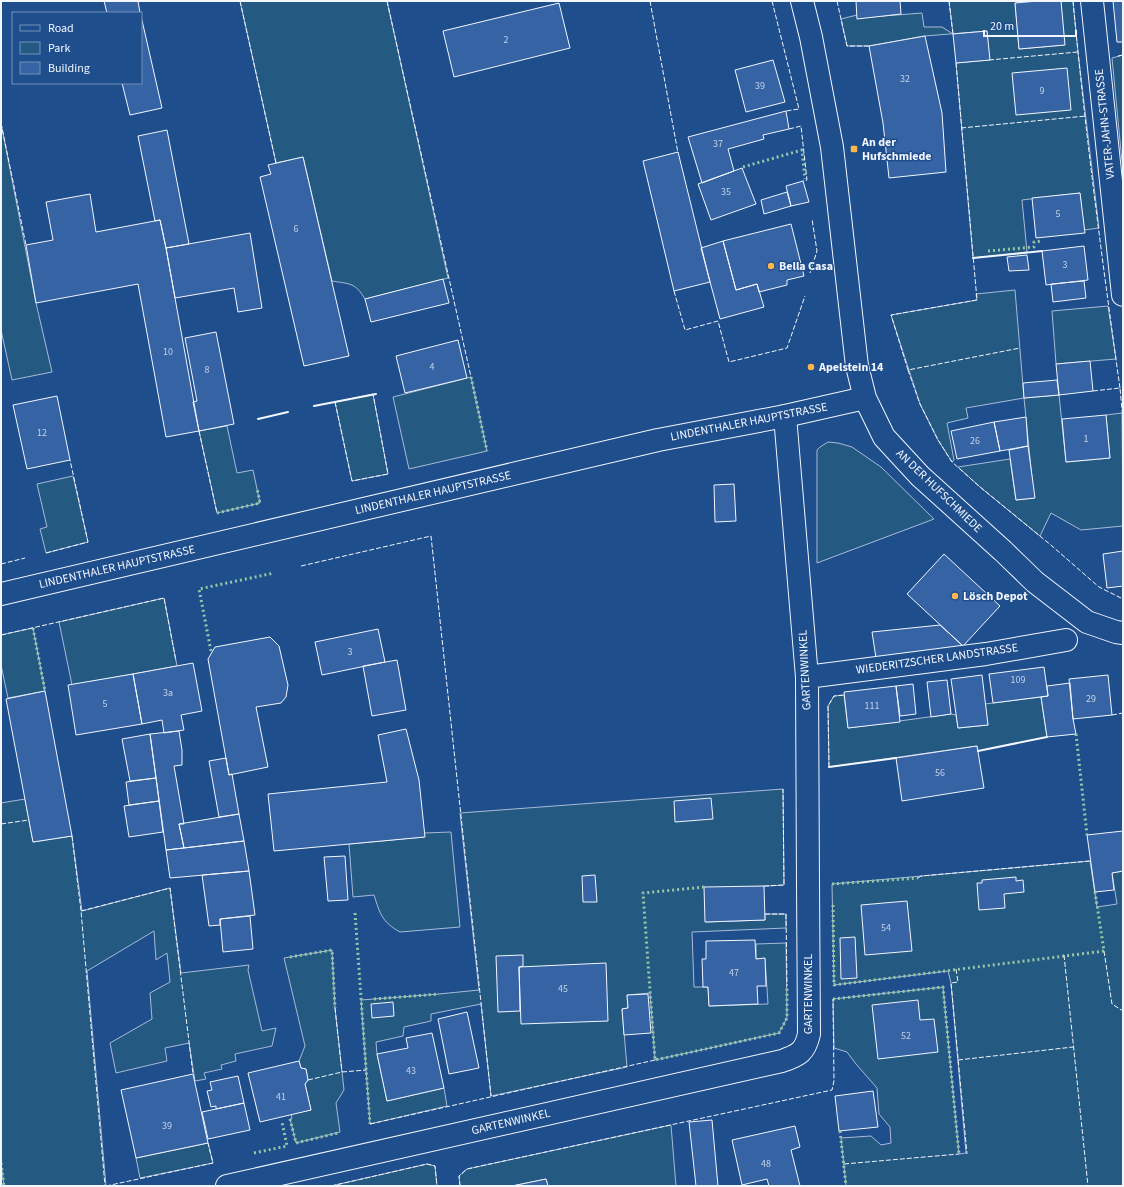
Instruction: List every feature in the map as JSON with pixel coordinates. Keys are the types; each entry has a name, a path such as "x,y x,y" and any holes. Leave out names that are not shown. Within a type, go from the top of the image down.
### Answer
{"street":[{"name":"AN DER HUFSCHMIEDE","path":"802,1 811,37 832,147 857,366 865,398 884,437 920,476 1003,551 1034,582 1088,622 1123,633"},
{"name":"VATER-JAHN-STRASSE","path":"1092,1 1123,295"},
{"name":"LINDENTHALER HAUPTSTRASSE","path":"1,594 658,440 785,416 865,398"},
{"name":"GARTENWINKEL","path":"228,1186 782,1061 802,1052 807,1044 810,1034 807,677 785,416"},
{"name":"WIEDERITZSCHER LANDSTRASSE","path":"807,677 986,654 1066,640"}],"green space":[{"path":"240,1 387,1 448,278 365,299 355,287 332,281 303,157 276,163"},
{"path":"949,1 1017,1 1017,3 1015,3 1019,49 1064,45 1061,1 1073,1 1099,228 1084,230 1080,193 1022,200 1027,252 973,258 956,63 989,60 987,31 953,34"},
{"path":"922,13 924,27 942,27 953,34 925,36 869,46 847,46 841,19 857,15 858,18"},
{"path":"1123,55 1123,172 1112,58"},
{"path":"1,123 36,303 52,372 12,380 1,330"},
{"path":"1015,290 1024,398 966,408 968,418 947,423 954,460 952,462 938,440 920,404 891,315 977,300 976,294"},
{"path":"1108,306 1116,359 1056,364 1052,311"},
{"path":"471,377 487,451 409,469 393,397"},
{"path":"373,394 388,474 352,481 335,402"},
{"path":"1059,395 1066,462 1110,458 1106,415 1122,413 1123,526 1081,530 1051,513 1040,536 958,467 1010,459 1016,500 1034,498 1024,398"},
{"path":"227,426 237,473 253,470 260,503 217,513 199,431"},
{"path":"828,442 852,447 881,467 934,519 817,563 817,450"},
{"path":"73,476 88,542 46,553 40,529 47,527 37,484"},
{"path":"164,598 177,666 72,685 59,622"},
{"path":"33,628 45,691 8,698 1,665 1,635"},
{"path":"844,695 848,728 951,714 956,715 958,728 988,725 985,704 1041,697 1047,737 978,751 977,746 829,767 828,706 834,696"},
{"path":"783,789 784,885 705,890 706,922 765,920 765,914 786,914 786,928 692,932 694,987 708,987 709,1006 768,1004 765,959 756,959 756,944 786,943 787,1018 779,1033 655,1060 650,993 627,995 628,1008 622,1009 627,1067 491,1096 481,1004 431,1014 431,1021 404,1027 403,1036 376,1042 377,1054 387,1101 444,1088 447,1106 370,1124 361,1000 479,990 460,813"},
{"path":"25,799 33,842 72,836 82,911 170,888 181,973 249,965 248,970 262,1031 276,1028 272,1046 235,1054 236,1061 221,1065 222,1069 204,1073 206,1079 195,1081 189,1043 165,1048 167,1061 116,1073 110,1043 152,1019 150,993 170,982 167,953 156,960 154,931 87,971 106,1186 4,1186 1,1163 1,803"},
{"path":"451,832 460,927 400,932 389,925 382,917 374,895 353,897 349,844 424,837 424,833"},
{"path":"1090,861 1097,907 1117,904 1112,873 1123,871 1123,1186 846,1186 841,1138 871,1136 881,1145 891,1143 890,1127 879,1114 877,1088 847,1052 834,1048 833,999 943,987 959,1154 966,1153 951,983 948,971 834,985 832,884"},
{"path":"332,950 335,1008 344,1090 336,1103 340,1132 296,1143 290,1119 292,1118 291,1114 311,1110 305,1084 308,1080 306,1069 301,1068 299,1061 305,1046 284,958"},
{"path":"671,1125 676,1186 548,1186 546,1179 512,1186 460,1186 459,1176 467,1169"},
{"path":"208,1143 213,1163 140,1178 136,1158"},
{"path":"427,1164 435,1166 437,1186 331,1186"}],"building":[{"path":"104,1 138,1 140,12 107,12"},
{"path":"856,1 900,1 901,14 857,19"},
{"path":"1061,1 1065,45 1019,49 1015,3"},
{"path":"1113,1 1123,1 1123,42 1117,42"},
{"path":"559,3 570,48 454,77 443,31"},
{"path":"142,20 162,108 130,115 122,84 142,84"},
{"path":"987,31 990,60 956,63 953,34"},
{"path":"925,36 942,113 946,172 889,178 883,123 869,46"},
{"path":"773,60 785,102 746,112 735,70"},
{"path":"1067,68 1071,110 1016,115 1012,73"},
{"path":"786,111 789,129 763,135 764,139 728,149 734,171 702,183 688,137"},
{"path":"167,130 189,244 166,248 160,220 155,221 138,136"},
{"path":"678,152 710,282 674,291 643,161"},
{"path":"303,157 349,356 304,366 260,177 271,174 268,165"},
{"path":"742,168 756,204 711,220 698,184"},
{"path":"803,181 809,202 791,206 786,186"},
{"path":"787,192 791,206 764,214 761,200"},
{"path":"1080,193 1085,233 1036,238 1032,198"},
{"path":"90,194 96,232 160,220 199,431 166,437 138,284 36,303 26,245 53,240 46,202"},
{"path":"791,224 804,276 787,280 787,285 759,292 757,284 736,290 723,241"},
{"path":"250,233 262,308 238,312 234,288 175,298 166,248"},
{"path":"723,241 736,290 757,284 764,307 720,319 701,248"},
{"path":"1084,246 1088,280 1046,285 1042,251"},
{"path":"1027,255 1029,270 1009,271 1007,257"},
{"path":"443,279 449,303 371,322 365,299"},
{"path":"1084,281 1086,298 1053,302 1051,284"},
{"path":"216,332 234,424 199,431 193,402 197,401 185,338"},
{"path":"458,340 467,378 405,393 396,356"},
{"path":"1090,361 1093,391 1059,395 1056,364"},
{"path":"1057,380 1059,395 1024,398 1023,383"},
{"path":"57,396 70,460 27,469 13,405"},
{"path":"1106,415 1110,458 1066,462 1062,419"},
{"path":"1026,417 1028,446 1000,451 994,422"},
{"path":"994,422 1000,451 957,459 951,431"},
{"path":"1028,446 1035,498 1016,500 1009,450"},
{"path":"734,484 736,521 715,522 714,485"},
{"path":"1123,551 1123,586 1107,588 1103,554"},
{"path":"944,554 1000,606 963,646 907,594"},
{"path":"940,625 963,646 876,658 872,632"},
{"path":"378,629 385,662 322,675 315,642"},
{"path":"270,637 279,646 288,685 286,697 281,703 256,707 268,767 229,775 208,659 215,647"},
{"path":"397,660 406,710 372,716 363,666"},
{"path":"193,663 202,711 181,715 184,730 164,733 162,720 142,724 133,674"},
{"path":"1044,667 1048,696 993,703 989,674"},
{"path":"133,674 142,724 76,735 68,685"},
{"path":"982,675 988,725 958,728 951,679"},
{"path":"1108,675 1112,715 1073,719 1069,679"},
{"path":"947,680 951,714 931,717 927,682"},
{"path":"1070,683 1073,719 1076,734 1047,737 1041,697 1048,696 1047,686"},
{"path":"913,684 916,714 900,716 896,686"},
{"path":"896,686 900,722 848,728 844,692"},
{"path":"45,691 72,836 33,842 6,699"},
{"path":"406,729 419,780 425,837 274,851 268,794 387,782 378,735"},
{"path":"179,731 182,750 182,765 174,766 184,824 179,824 184,848 166,850 150,734"},
{"path":"150,734 156,778 130,781 122,739"},
{"path":"977,746 984,788 902,801 896,758"},
{"path":"226,758 229,775 232,774 239,814 219,817 209,761"},
{"path":"156,778 159,801 129,805 126,782"},
{"path":"711,798 713,819 675,822 674,801"},
{"path":"159,801 163,832 129,837 124,806"},
{"path":"239,814 244,841 184,848 179,824"},
{"path":"1123,831 1123,871 1112,873 1114,890 1095,892 1087,835"},
{"path":"244,841 249,871 170,878 166,850"},
{"path":"345,856 348,900 328,901 324,857"},
{"path":"249,871 255,915 220,919 220,925 209,926 202,875"},
{"path":"595,875 597,902 583,902 582,876"},
{"path":"1016,877 1016,881 1023,880 1024,892 1004,894 1005,908 979,910 977,883 982,883 982,880"},
{"path":"764,886 765,920 705,922 704,887"},
{"path":"907,901 912,951 865,955 861,905"},
{"path":"250,916 253,949 223,952 220,919"},
{"path":"855,937 857,978 841,979 840,938"},
{"path":"755,940 756,959 765,958 766,986 757,986 758,1004 709,1006 708,987 703,987 702,959 706,959 706,941"},
{"path":"523,955 523,966 519,967 520,1011 498,1012 496,956"},
{"path":"606,963 608,1021 521,1024 519,967"},
{"path":"648,994 651,1033 624,1035 622,1009 628,1008 627,995"},
{"path":"918,1000 920,1020 934,1019 938,1052 878,1059 872,1005"},
{"path":"393,1002 394,1016 372,1018 371,1004"},
{"path":"467,1012 479,1068 449,1074 438,1019"},
{"path":"432,1033 444,1088 387,1101 377,1054 408,1048 406,1038"},
{"path":"299,1061 301,1068 306,1069 308,1080 305,1084 311,1110 260,1122 248,1073"},
{"path":"193,1074 208,1143 136,1158 121,1090"},
{"path":"238,1076 244,1103 216,1109 216,1106 211,1107 207,1091 212,1090 210,1082"},
{"path":"873,1091 878,1127 839,1131 835,1096"},
{"path":"244,1103 250,1130 208,1139 202,1112"},
{"path":"712,1120 718,1186 696,1186 689,1122"},
{"path":"795,1126 800,1147 791,1150 800,1186 769,1186 767,1179 742,1185 732,1140"},
{"path":"546,1179 548,1186 512,1186"}],"hedge":[{"path":"743,167 802,150 805,179"},
{"path":"988,251 1034,247 1034,242 1042,241"},
{"path":"471,377 487,451"},
{"path":"217,513 260,503 257,488"},
{"path":"211,651 199,589 274,573"},
{"path":"33,628 45,691"},
{"path":"1076,734 1087,835"},
{"path":"832,884 918,878"},
{"path":"704,887 643,893 655,1060 779,1033 787,1018 787,986"},
{"path":"833,905 834,985 1104,951 1095,892"},
{"path":"355,913 370,1124"},
{"path":"290,957 332,950 335,1008"},
{"path":"833,999 943,987 959,1154"},
{"path":"374,999 439,994"},
{"path":"290,1119 296,1143 338,1133"},
{"path":"254,1153 287,1146 282,1122"},
{"path":"840,1131 846,1186"},
{"path":"1,1163 4,1186"}],"fence":[{"path":"240,1 276,163"},
{"path":"387,1 471,377"},
{"path":"650,1 678,153"},
{"path":"772,1 799,109 786,111"},
{"path":"837,1 847,46 869,46"},
{"path":"949,1 953,34"},
{"path":"1073,1 1094,195 1120,388"},
{"path":"989,60 1078,52"},
{"path":"1118,56 1123,55"},
{"path":"956,63 977,300 891,315 908,370 1020,348"},
{"path":"961,128 1086,116"},
{"path":"1,123 26,245"},
{"path":"789,129 801,126 807,180 803,181"},
{"path":"810,273 817,251 812,219"},
{"path":"674,291 685,330 718,321 729,362 787,348 805,296"},
{"path":"908,370 920,404 938,440 952,462 1099,587 1123,599"},
{"path":"1093,391 1120,388 1123,420"},
{"path":"335,402 352,481 388,474 373,394"},
{"path":"199,431 217,513"},
{"path":"46,553 88,542 70,460"},
{"path":"301,566 431,536 491,1096"},
{"path":"1,564 25,558"},
{"path":"1,635 164,598 176,661"},
{"path":"829,767 828,706 834,696 844,695"},
{"path":"1112,715 1123,713"},
{"path":"764,886 784,885 783,789"},
{"path":"1,824 29,820"},
{"path":"72,836 81,911 105,1186"},
{"path":"918,878 921,876 1090,861"},
{"path":"81,911 170,888 193,1074"},
{"path":"765,914 786,914 787,986"},
{"path":"1104,951 1112,1004 1123,1011"},
{"path":"1064,955 1088,1186"},
{"path":"956,969 958,982 951,983 967,1154"},
{"path":"460,1186 459,1176 467,1169 832,1090 834,1081 833,999"},
{"path":"335,1008 342,1072"},
{"path":"958,1060 1073,1047"},
{"path":"370,1124 655,1060"},
{"path":"308,1080 342,1072 366,1070"},
{"path":"106,1186 213,1163 208,1143"},
{"path":"844,1164 959,1154"},
{"path":"331,1186 427,1164 435,1166 437,1186"}],"wall":[{"path":"973,258 1042,251"},
{"path":"314,406 376,394"},
{"path":"258,419 288,412"},
{"path":"978,751 1047,737"},
{"path":"829,767 896,758"}],"place":[{"name":"An der Hufschmiede","path":"854,149"},
{"name":"Bella Casa","path":"771,266"},
{"name":"Apelstein 14","path":"811,367"},
{"name":"Lösch Depot","path":"955,596"}]}
